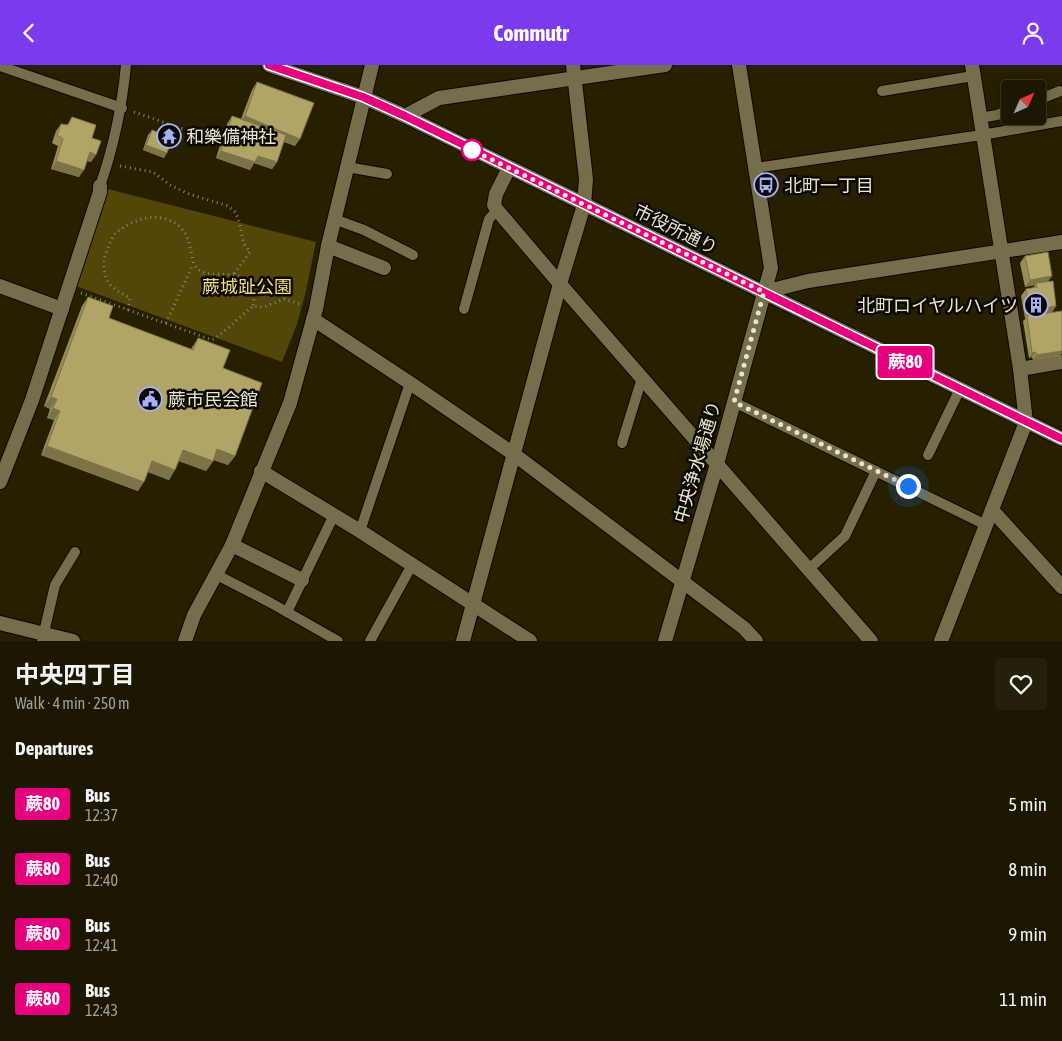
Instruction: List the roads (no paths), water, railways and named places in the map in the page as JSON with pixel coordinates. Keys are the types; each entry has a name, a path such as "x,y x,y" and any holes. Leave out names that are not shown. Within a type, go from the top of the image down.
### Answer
{"street":[{"name":"市役所通り","path":"269,65 363,97 405,116 1062,439"},
{"path":"186,641 194,615 233,541 290,403 315,314 334,219 372,65"},
{"path":"405,116 439,98 574,72 660,65"},
{"name":"中央浄水場通り","path":"665,641 717,464 771,268 739,65"},
{"path":"941,641 1026,422 1020,369 972,71"},
{"path":"463,641 560,284 584,205 586,179 574,72"},
{"path":"509,168 496,194 494,205 497,210 871,641"},
{"path":"0,482 32,400 69,289 100,185"},
{"path":"764,292 808,281 1062,242"},
{"path":"328,246 384,268"},
{"path":"0,286 62,309"},
{"path":"315,314 514,455 744,628 756,641"},
{"path":"1020,369 1062,362"},
{"path":"261,471 360,531 530,641"},
{"path":"992,510 1062,587"},
{"path":"233,541 302,580"},
{"path":"0,623 43,637 73,641"}],"lane":[{"path":"100,185 108,163 122,108 126,65"},
{"path":"0,66 122,108"},
{"path":"882,91 972,71"},
{"path":"1046,97 1060,91"},
{"path":"980,117 1001,113"},
{"path":"756,168 982,135 1062,121"},
{"path":"347,167 387,174"},
{"path":"464,309 489,219 497,210"},
{"path":"334,219 364,230 413,255"},
{"path":"622,443 642,378"},
{"path":"360,531 410,383"},
{"path":"928,455 960,389"},
{"path":"734,402 986,525"},
{"path":"809,569 845,536 876,471"},
{"path":"287,612 334,515"},
{"path":"43,637 55,585 75,552"},
{"path":"370,641 412,565"},
{"path":"216,575 338,641"}],"place":[{"name":"和樂備神社","path":"169,136"},
{"name":"北町一丁目","path":"766,185"},
{"name":"北町ロイヤルハイツ","path":"1036,305"},
{"name":"蕨市民会館","path":"150,399"}],"park label":[{"name":"蕨城趾公園","path":"247,286"}]}
